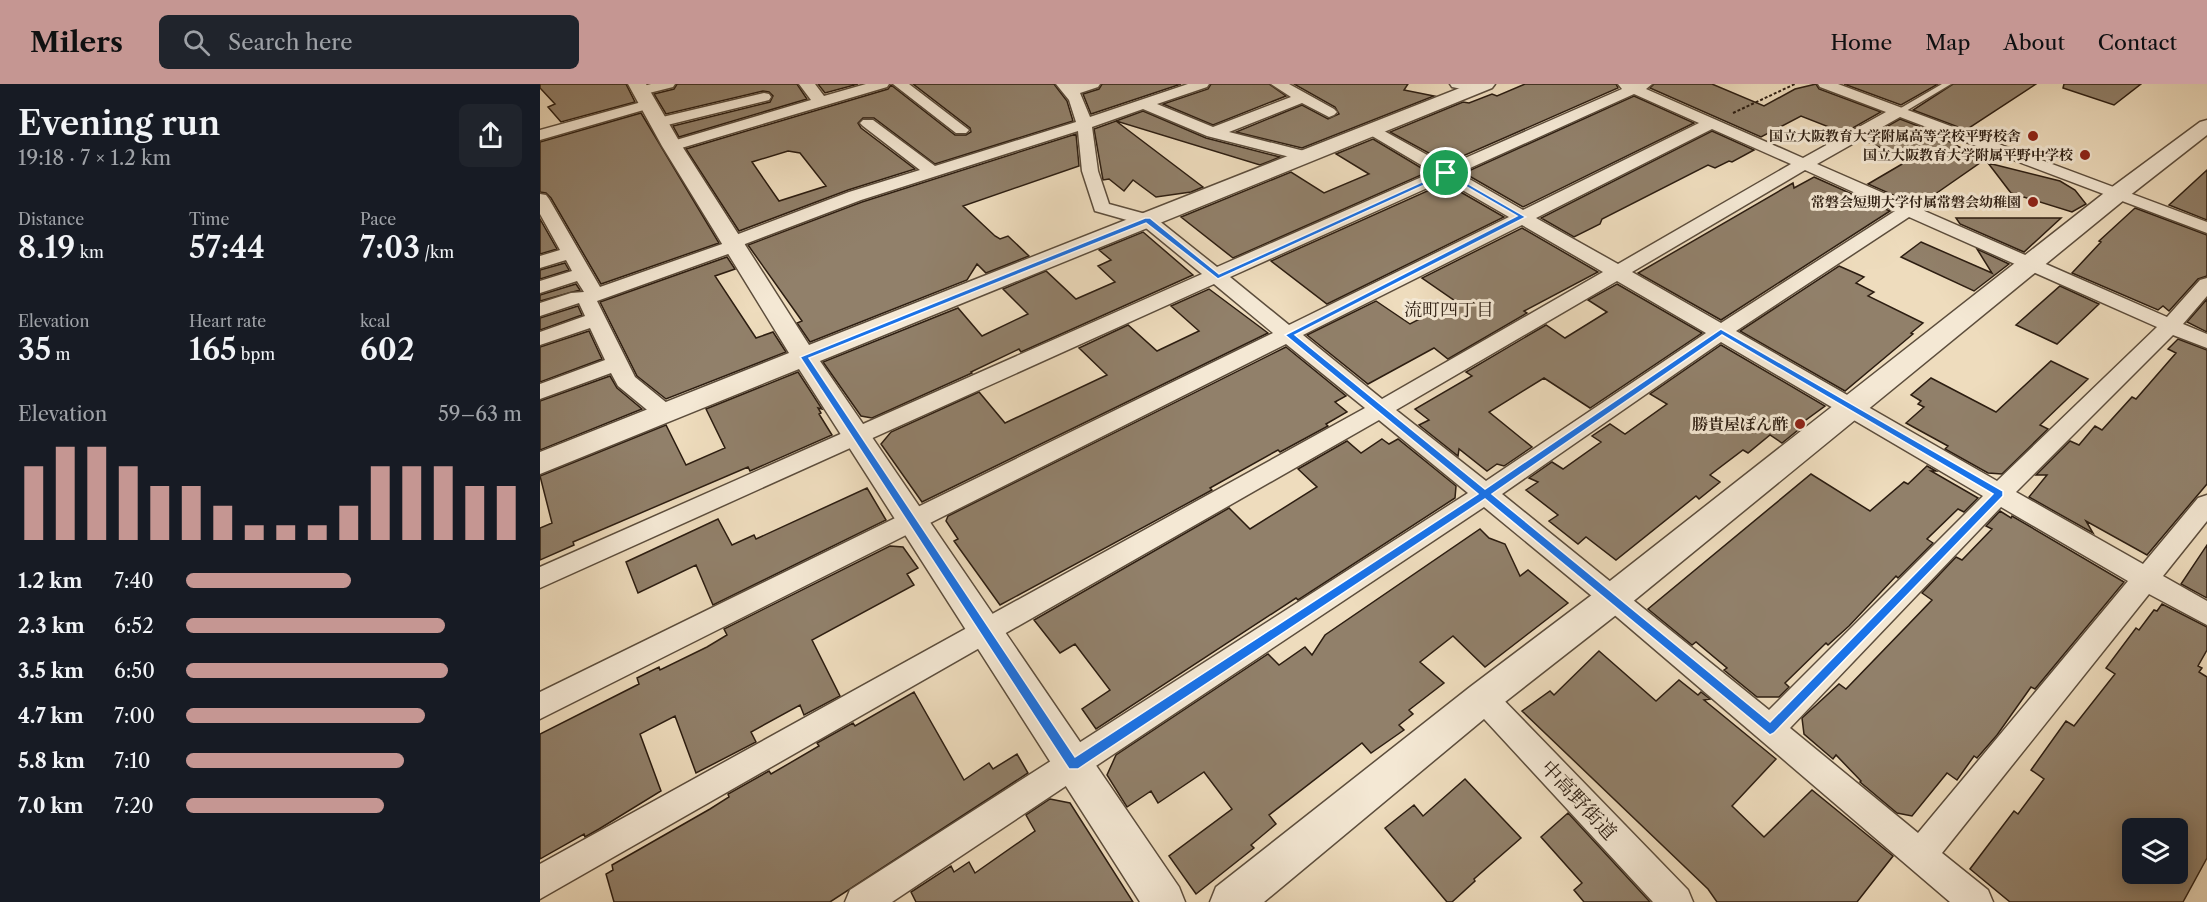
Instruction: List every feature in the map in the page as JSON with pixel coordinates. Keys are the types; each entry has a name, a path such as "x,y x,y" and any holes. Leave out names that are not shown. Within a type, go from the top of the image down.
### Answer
{"street":[{"path":"646,100 668,84"},
{"path":"808,84 806,85 821,102"},
{"path":"672,146 882,84"},
{"path":"900,84 961,130"},
{"path":"1093,84 1068,88 1085,124 1089,168 1101,207 1147,220 1613,598 1976,902"},
{"path":"540,310 578,297 591,296 734,244 855,196 1145,105 1202,84"},
{"path":"1278,84 1329,112"},
{"path":"1825,84 2207,228"},
{"path":"540,463 1372,130 1473,85"},
{"path":"540,578 1218,277 1634,86 1712,123 2207,342"},
{"path":"540,135 646,100 764,97"},
{"path":"1213,133 1302,98"},
{"path":"646,100 672,146 804,357 1164,902"},
{"path":"1145,105 1213,133 1306,156"},
{"path":"540,882 1381,409 1898,112"},
{"path":"868,123 932,171"},
{"path":"540,706 1712,123"},
{"path":"1232,902 1483,698 1613,598 2116,195 2207,126"},
{"path":"1372,130 2207,614"},
{"path":"540,199 547,226 571,252 583,273 596,319 626,381 665,413"},
{"path":"862,902 1485,494 1721,332 1908,210"},
{"path":"540,262 571,252"},
{"path":"540,287 583,273"},
{"path":"1770,729 2000,494 2170,326 2207,284"},
{"path":"540,339 596,319"},
{"path":"540,392 617,363"},
{"path":"1920,855 2207,504"},
{"name":"中高野街道","path":"1483,698 1676,902"}],"lane":[{"path":"1898,112 1947,84"}],"path":[{"path":"1712,123 1795,84"}],"building":[{"path":"540,84 626,84 635,102 561,122 548,107 555,104 540,88"},
{"path":"677,84 797,84 807,99 679,137 673,126 770,102 773,96 763,91 666,114 654,94 674,89"},
{"path":"818,84 858,84 825,93"},
{"path":"913,84 1054,84 1067,101 1073,121 935,164 874,118 863,118 858,123 861,128 915,169 848,190 739,231 686,149 888,89 891,85 955,135 966,135 971,132 970,128","holes":["788,151 800,153 826,186 779,201 752,162"]},
{"path":"1102,84 1181,84 1091,114 1083,94 1099,89"},
{"path":"1211,84 1269,84 1286,96 1213,125 1163,104 1208,89"},
{"path":"1294,84 1408,84 1404,90 1434,96 1302,148 1236,132 1302,105 1328,119 1339,114 1335,107"},
{"path":"1525,84 1616,84 1618,88 1447,163 1390,132 1463,102 1469,103 1492,94 1497,96"},
{"path":"1654,84 1712,84 1764,106 1795,89 1816,84 1819,89 1881,112 1844,133 1801,116 1761,137 1650,88"},
{"path":"1844,84 1938,84 1901,105"},
{"path":"1953,84 2036,84 1966,130 1913,110"},
{"path":"2064,84 2141,84 2114,105 2063,88"},
{"path":"1634,96 1694,123 1523,207 1464,173"},
{"path":"1143,111 1206,138 1280,157 1260,165 1116,121"},
{"path":"641,113 719,243 601,284 551,198 546,193 540,192 540,142"},
{"path":"1900,119 1952,139 1948,141 1984,160 1918,206 1868,184 1909,160 1863,140"},
{"path":"1116,121 1203,187 1191,192 1156,197 1133,180 1124,191 1109,179 1103,180 1094,129"},
{"path":"1712,131 1754,150 1715,168 1708,165 1602,219 1600,224 1574,237 1541,218"},
{"path":"1076,134 1079,166 963,206 995,236 1000,239 1008,236 1029,256 986,273 977,264 967,280 810,342 797,323 802,321 748,245 862,202"},
{"path":"1373,139 1428,172 1233,258 1181,217 1291,172 1324,193 1369,174 1336,154"},
{"path":"1988,163 2060,181 2075,190 2086,204 2072,212 2011,193"},
{"path":"2207,170 2207,220 2169,205"},
{"path":"1814,177 1890,211 1721,320 1638,273 1793,183 1794,188"},
{"path":"1445,183 1504,217 1327,304 1271,261"},
{"path":"2135,208 2207,235 2207,276 2198,279 2169,311 2163,306 2158,310 2072,273 2101,242 2099,241"},
{"path":"1956,218 2061,218 2024,252 1960,224"},
{"path":"540,219 557,249 540,254"},
{"path":"1522,228 1598,272 1524,311 1527,313 1448,359 1434,348 1368,384 1307,335 1376,301 1410,324 1455,301 1422,278"},
{"path":"1143,232 1193,275 1021,352 1019,349 872,418 861,416 823,362 958,308 982,336 1028,314 1003,289 1046,271 1076,299 1115,282 1098,266 1111,260 1099,250"},
{"path":"1921,242 1992,273 1977,249 2009,264 1974,291 1901,257"},
{"path":"727,257 735,269 715,276 756,338 773,332 786,352 666,399 637,376 600,302"},
{"path":"565,263 569,270 540,279 540,270"},
{"path":"1839,266 1864,277 1856,283 1874,292 1868,296 1923,323 1845,391 1740,331"},
{"path":"576,284 580,290 540,301 540,295"},
{"path":"1617,284 1702,333 1590,408 1544,378 1489,412 1532,447 1504,466 1497,464 1487,471 1459,449 1458,456 1419,425 1429,420 1415,409 1472,376 1466,372 1546,325 1565,338 1607,312 1588,300"},
{"path":"2060,286 2099,304 2057,344 2016,325"},
{"path":"1209,289 1268,333 922,502 881,444 891,432 979,392 1005,423 1107,375 1079,348 1128,325 1157,351 1199,331 1171,306"},
{"path":"2207,299 2207,332 2187,322"},
{"path":"578,306 582,315 540,330 540,318"},
{"path":"589,331 602,359 540,382 540,347"},
{"path":"2178,339 2207,350 2207,484 2147,555 2086,521 2093,533 2029,497 2047,475 2036,475 2070,441 2079,445 2095,426 2102,430 2132,397 2136,399 2176,353 2168,349"},
{"path":"1721,345 1825,406 1795,428 1798,430 1782,443 1770,435 1748,453 1743,450 1710,475 1720,482 1699,499 1696,496 1616,560 1586,537 1578,544 1549,521 1558,515 1526,490 1538,482 1529,478 1552,462 1563,469 1601,442 1592,436 1610,424 1625,434 1667,404 1650,394"},
{"path":"1286,347 1346,396 1335,402 1347,412 1326,424 1328,426 1280,452 1278,450 1210,488 1212,490 1000,605 954,541 958,539 946,521 948,516"},
{"path":"2051,361 2088,379 2040,425 2048,429 2002,474 1988,473 1945,449 1948,446 1906,423 1924,407 1918,404 1921,401 1911,395 1931,378 1996,412"},
{"path":"798,372 822,409 818,408 821,413 819,414 832,435 750,471 748,467 573,542 574,545 540,560 540,528 552,523 540,476 666,425 686,465 725,448 706,409"},
{"path":"610,376 617,388 642,409 540,450 540,401"},
{"path":"1382,439 1389,444 1398,439 1456,486 1455,498 1298,600 1296,598 1096,729 1082,709 1110,690 1075,644 1060,653 1034,620 1229,508 1250,529 1317,487 1298,469 1347,441 1361,453"},
{"path":"1927,466 1936,471 1931,471 1978,498 1964,512 1958,509 1927,539 1933,543 1898,578 1896,576 1849,626 1828,645 1826,643 1785,683 1789,687 1779,697 1757,697 1724,670 1727,668 1696,642 1692,645 1648,609 1811,474 1870,511 1904,482 1908,484"},
{"path":"867,488 886,520 713,605 696,565 638,593 626,562 718,519 732,545 754,535 756,539"},
{"path":"2000,511 2124,582 2035,689 2031,687 1997,735 1977,758 1974,756 1957,780 1947,773 1912,816 1897,813 1860,782 1836,755 1833,759 1804,734 1802,718 1839,684 1846,689 1932,600 1922,593 1956,557 1962,560 1992,529 1986,526"},
{"path":"1480,529 1489,538 1505,544 1520,576 1528,570 1568,603 1485,667 1453,636 1420,662 1444,683 1409,710 1413,714 1399,725 1404,730 1371,753 1362,743 1269,815 1276,824 1251,845 1254,848 1196,894 1169,856 1232,809 1204,772 1158,803 1151,791 1127,807 1107,775 1116,755 1268,654 1279,665 1305,647 1312,655 1325,635"},
{"path":"2207,545 2207,598 2181,584"},
{"path":"890,546 903,547 918,568 907,574 914,585 812,640 840,696 804,715 800,705 751,732 756,742 696,773 675,716 640,734 661,791 585,837 584,834 540,859 540,734 639,684 637,678 659,667 660,670 707,647 727,635 724,629"},
{"path":"2162,604 2207,627 2207,650 2198,666 2202,668 2199,672 2207,677 2207,858 2183,902 2010,902 1970,869 2014,811 2018,814 2044,779 2031,770 2066,721 2074,726 2115,674 2106,668 2136,628 2139,630 2154,610 2157,611"},
{"path":"1599,651 1656,701 1679,680 1698,695 1701,692 1710,699 1704,700 1776,759 1732,806 1764,837 1812,790 1893,856 1857,902 1717,902 1708,889 1522,711 1550,691 1554,695"},
{"path":"914,692 964,780 989,763 993,769 1017,754 1028,773 830,902 614,902 606,874 613,870 612,865 710,809 729,797 728,794 769,771 771,774 819,746 817,743 853,723 855,726"},
{"path":"1465,779 1521,838 1474,879 1475,881 1452,902 1447,902 1385,828 1414,805 1423,816"},
{"path":"1050,799 1070,803 1133,902 916,902 911,892 951,866 954,872 969,862 975,873 1035,831 1026,815"},
{"path":"1568,813 1650,902 1584,902 1574,890 1582,883 1541,837"}],"place":[{"name":"国立大阪教育大学附属高等学校平野校舎","path":"2033,136"},
{"name":"国立大阪教育大学附属平野中学校","path":"2085,155"},
{"name":"常磐会短期大学付属常磐会幼稚園","path":"2033,202"},
{"name":"勝貴屋ぽん酢","path":"1800,424"}],"district":[{"name":"流町四丁目","path":"1449,310"}],"route":[{"path":"1446,173 1218,277 1147,220 804,357 1074,765 1485,494 1721,332 2000,494 1770,729 1613,598 1485,494 1433,452 1381,409 1289,335 1522,217 1446,173"}]}
